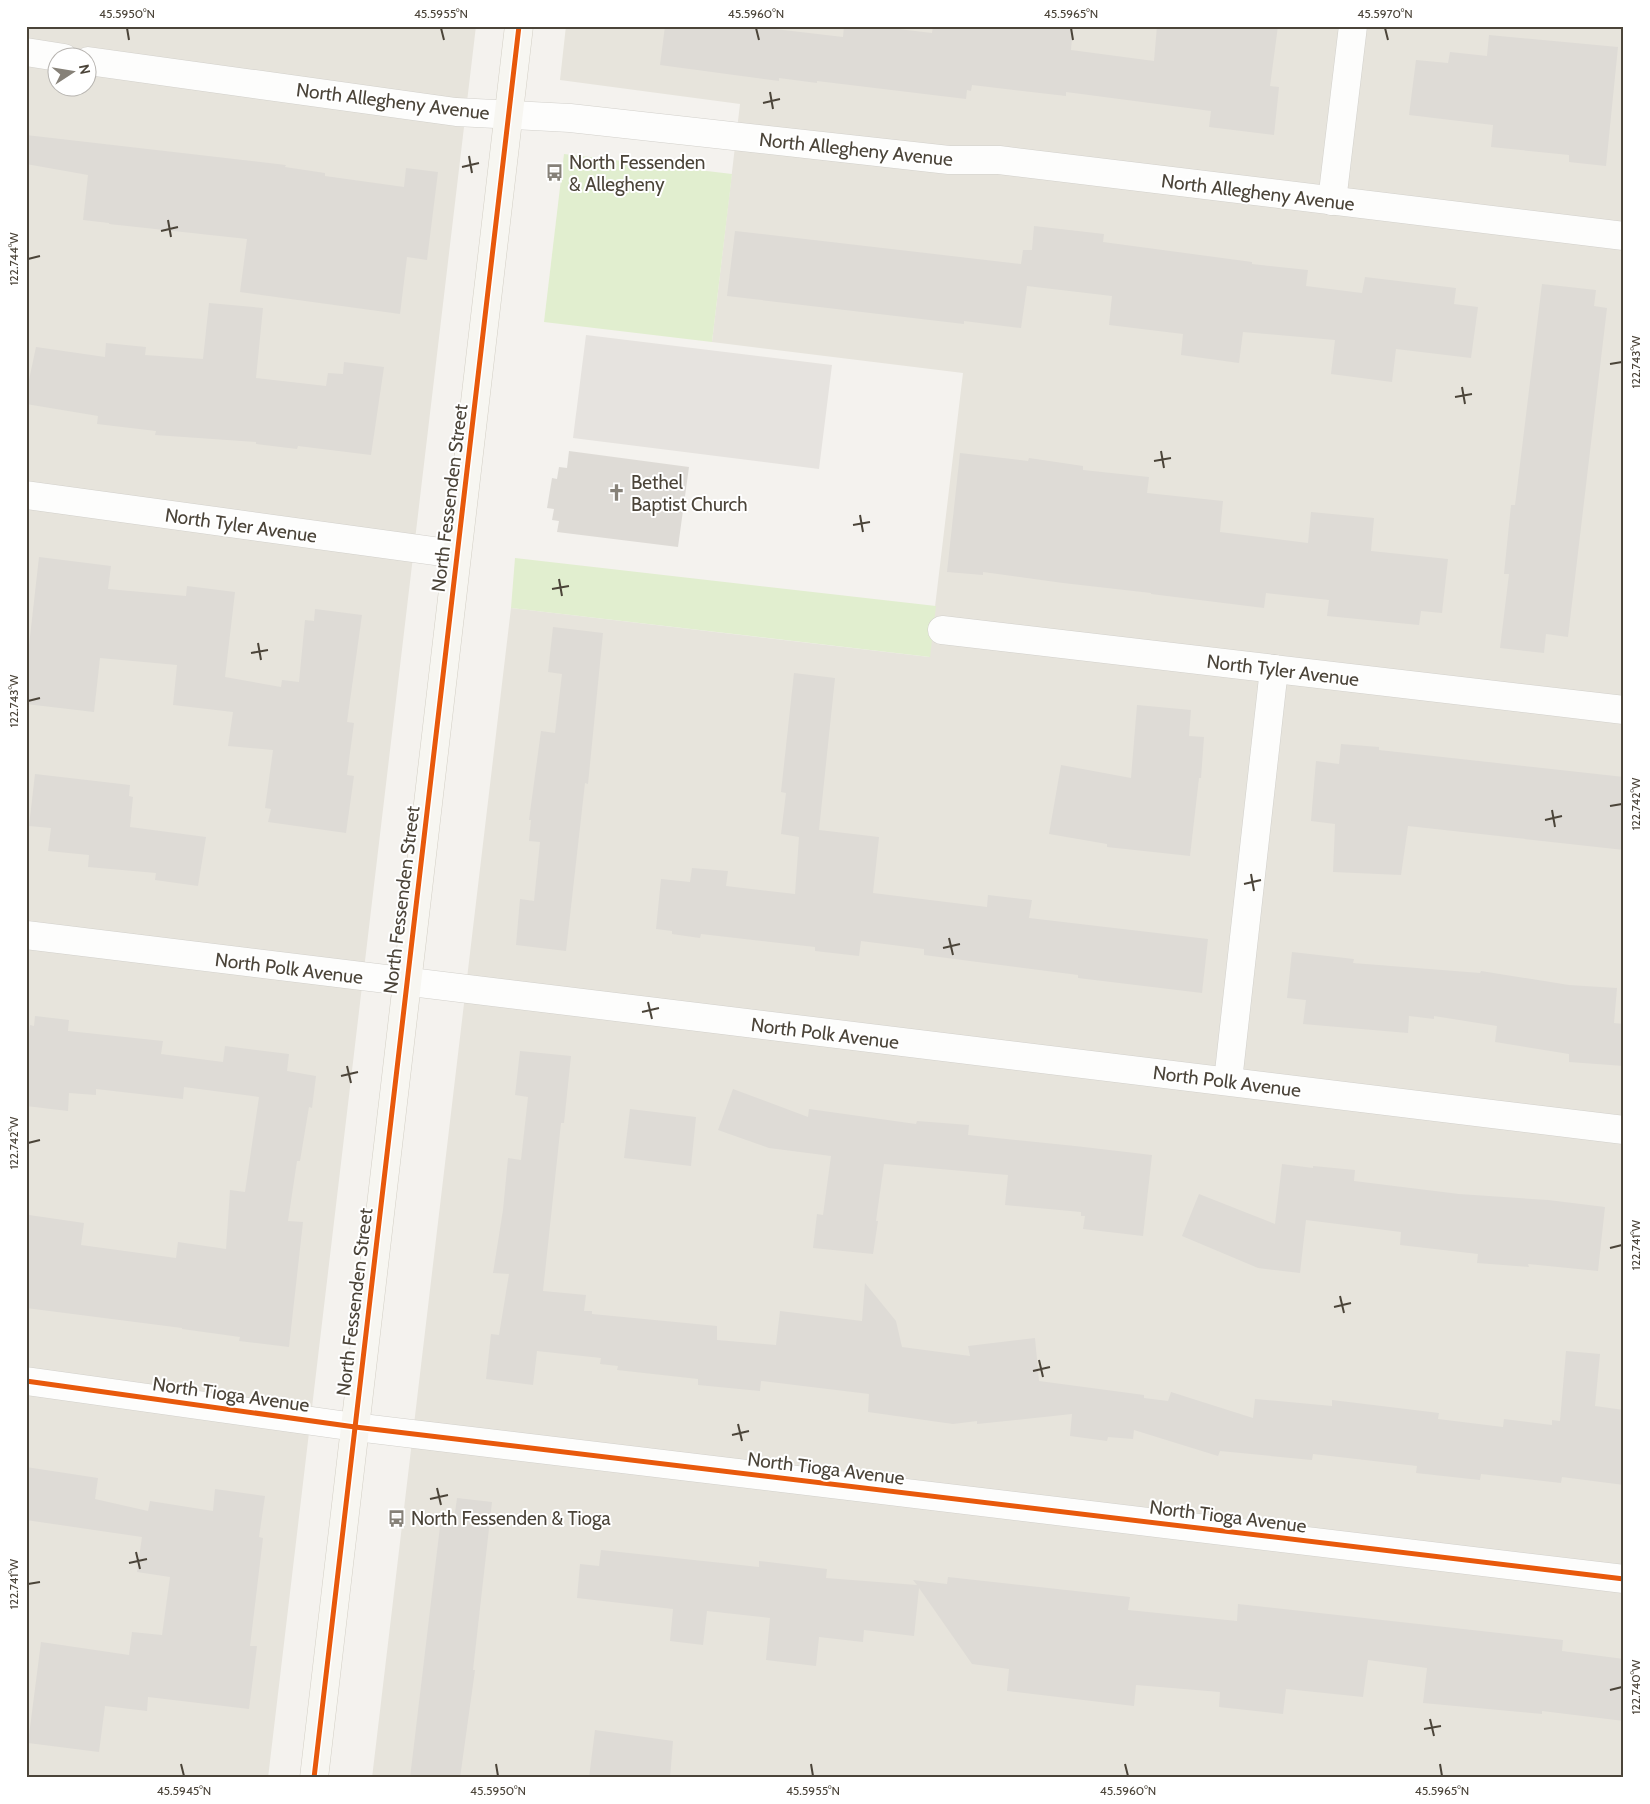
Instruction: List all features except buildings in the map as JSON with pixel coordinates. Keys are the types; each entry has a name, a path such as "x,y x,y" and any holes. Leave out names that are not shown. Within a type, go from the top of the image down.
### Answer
{"main road":[{"name":"North Fessenden Street","path":"314,1778 519,26"}],"street":[{"path":"1332,201 1353,26"},
{"path":"26,52 48,55"},
{"name":"North Allegheny Avenue","path":"98,62 456,112 580,119 949,160 999,160 1624,236"},
{"name":"North Tyler Avenue","path":"26,495 456,554"},
{"name":"North Tyler Avenue","path":"942,630 1274,669 1623,706"},
{"path":"1228,1081 1274,669"},
{"name":"North Polk Avenue","path":"26,935 1624,1130"},
{"name":"North Tioga Avenue","path":"26,1381 355,1427 1624,1579"}],"shaded area":[{"path":"26,26 476,26 268,1778 26,1778"},
{"path":"566,26 1624,26 1624,1778 372,1778 511,608 929,657 963,373 712,342 740,104 560,80"},
{"path":"586,335 832,365 819,469 573,438"}],"green space":[{"path":"564,154 732,174 712,342 544,322"},
{"path":"515,558 936,606 930,657 511,608"}],"cycle path":[{"path":"314,1778 519,26"},
{"path":"26,1381 355,1427 1624,1579"}],"place":[{"name":"North Fessenden & Allegheny","path":"555,173"},
{"name":"Bethel Baptist Church","path":"617,493"},
{"name":"North Fessenden & Tioga","path":"397,1518"}]}
